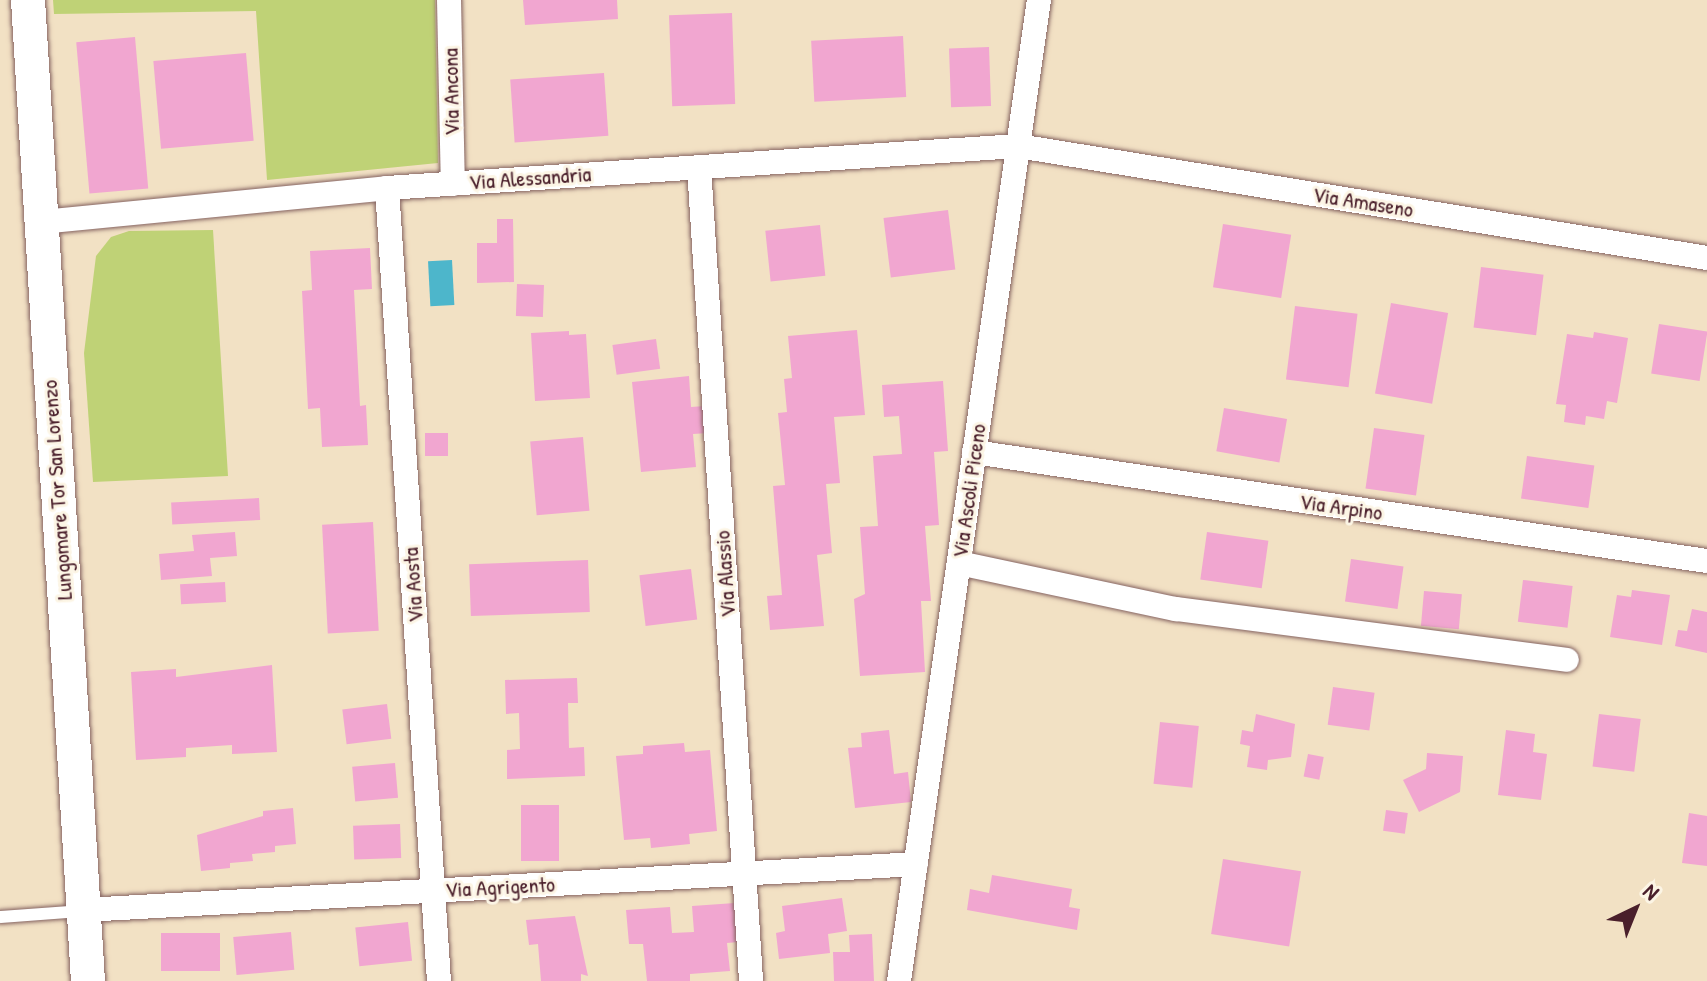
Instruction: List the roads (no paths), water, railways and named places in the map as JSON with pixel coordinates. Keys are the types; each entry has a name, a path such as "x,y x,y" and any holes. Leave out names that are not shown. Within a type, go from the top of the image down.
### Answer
{"main road":[{"name":"Lungomare Tor San Lorenzo","path":"28,0 88,981"}],"street":[{"name":"Via Ancona","path":"449,0 453,184"},
{"name":"Via Ascoli Piceno","path":"899,981 1039,0"},
{"name":"Via Alessandria","path":"42,222 387,188 1018,146"},
{"name":"Via Amaseno","path":"1018,146 1707,258"},
{"name":"Via Alassio","path":"699,167 751,981"},
{"name":"Via Aosta","path":"387,188 439,981"},
{"name":"Via Arpino","path":"974,452 1707,561"},
{"path":"959,563 1176,609 1567,660"},
{"name":"Via Agrigento","path":"84,910 916,864"}],"lane":[{"path":"0,917 84,910"}],"water":[{"path":"452,260 454,305 430,306 428,261"}]}
